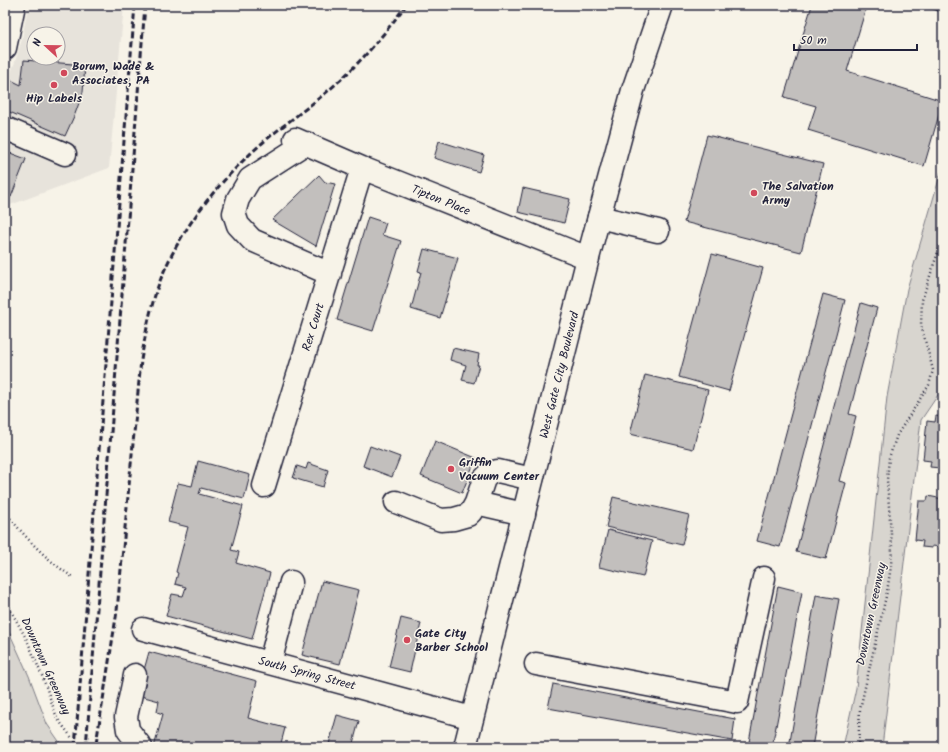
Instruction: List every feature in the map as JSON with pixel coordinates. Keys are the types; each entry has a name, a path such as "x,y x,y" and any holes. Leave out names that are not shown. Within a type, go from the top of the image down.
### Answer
{"street":[{"path":"5,48 14,5"},
{"name":"West Gate City Boulevard","path":"465,747 588,258 633,90 662,5"},
{"path":"5,128 65,154"},
{"name":"Tipton Place","path":"330,274 252,240 238,225 234,213 238,199 250,179 300,141 362,168 588,258"},
{"name":"Rex Court","path":"264,486 362,168"},
{"path":"599,218 658,231"},
{"path":"396,502 441,520 454,520 468,515 476,504 484,479 490,473 498,471 532,480"},
{"path":"476,504 524,514"},
{"path":"536,664 737,702 764,578"},
{"path":"270,663 291,582"},
{"name":"South Spring Street","path":"143,628 472,718"},
{"path":"135,675 126,718 128,730 141,747"}],"path":[{"name":"Downtown Greenway","path":"858,747 860,710 887,592 891,566 892,547 887,480 889,458 897,436 929,385 933,370 921,325 922,300 943,237"},
{"path":"5,512 24,536 37,549 56,566 74,578"},
{"name":"Downtown Greenway","path":"5,600 27,640 43,678 57,718 72,738"}],"shaded area":[{"path":"28,5 124,5 109,168 5,207 5,86 15,62 22,39"},
{"path":"941,172 943,172 942,389 921,420 882,747 843,747 856,688 887,397 907,289"},
{"path":"5,623 29,676 47,724 63,747 9,747 5,741"}],"building":[{"path":"812,5 867,5 847,71 943,101 924,166 808,130 816,106 784,97"},
{"path":"924,5 943,5 943,13"},
{"path":"24,60 26,60 26,66 66,66 66,63 85,65 83,92 65,136 5,110 5,82 7,78 21,85"},
{"name":"The Salvation Army","path":"707,135 823,164 801,252 684,222"},
{"path":"439,141 484,155 479,172 434,158"},
{"path":"5,151 26,159 11,197 5,198"},
{"path":"319,175 325,182 335,184 316,246 272,220"},
{"path":"523,188 570,199 564,223 518,212"},
{"path":"368,217 386,223 382,235 401,241 373,331 337,320"},
{"path":"424,249 458,258 440,318 411,309 421,272 418,271"},
{"path":"712,254 763,268 729,391 679,377"},
{"path":"823,294 845,300 780,547 757,541"},
{"path":"861,303 877,308 849,414 856,416 839,481 846,483 826,559 796,552"},
{"path":"453,348 479,354 477,365 479,365 474,383 462,380 466,365 450,360"},
{"path":"645,375 708,390 693,449 630,434"},
{"path":"936,416 943,417 943,467 940,466 940,468 930,467 931,461 923,460 927,421 935,422"},
{"path":"435,441 476,458 462,493 421,476"},
{"path":"370,446 400,457 392,477 363,466"},
{"path":"198,461 250,475 244,499 201,488 199,494 243,506 231,550 239,552 236,563 270,573 252,639 166,616 172,594 183,596 186,587 175,584 178,573 176,572 188,527 168,522 178,483 192,486"},
{"path":"308,463 328,470 323,487 293,478 297,466 306,469"},
{"path":"928,496 943,499 943,549 941,549 941,547 932,546 932,548 922,547 923,541 915,540 919,501 927,501"},
{"path":"613,497 689,515 682,545 606,527"},
{"path":"608,530 652,541 643,577 599,567"},
{"path":"322,581 359,590 340,664 302,655"},
{"path":"778,586 802,592 772,747 749,742"},
{"path":"816,595 839,599 812,747 789,747"},
{"path":"401,618 421,623 410,672 389,667"},
{"path":"149,652 257,681 248,718 285,728 280,747 154,747 163,714 157,712 159,701 137,695"},
{"path":"553,684 735,719 732,741 548,708"},
{"path":"337,715 359,721 352,747 339,747 329,744"}],"railway":[{"path":"75,747 135,5"},
{"path":"86,747 145,5"},
{"path":"96,744 117,611 141,360 151,309 164,271 174,250 186,231 228,176 260,145 348,73 374,45 406,5"}],"place":[{"name":"Borum, Wade & Associates, PA","path":"64,73"},
{"name":"Hip Labels","path":"54,85"},
{"name":"The Salvation Army","path":"754,193"},
{"name":"Griffin Vacuum Center","path":"451,469"},
{"name":"Gate City Barber School","path":"407,640"}]}
